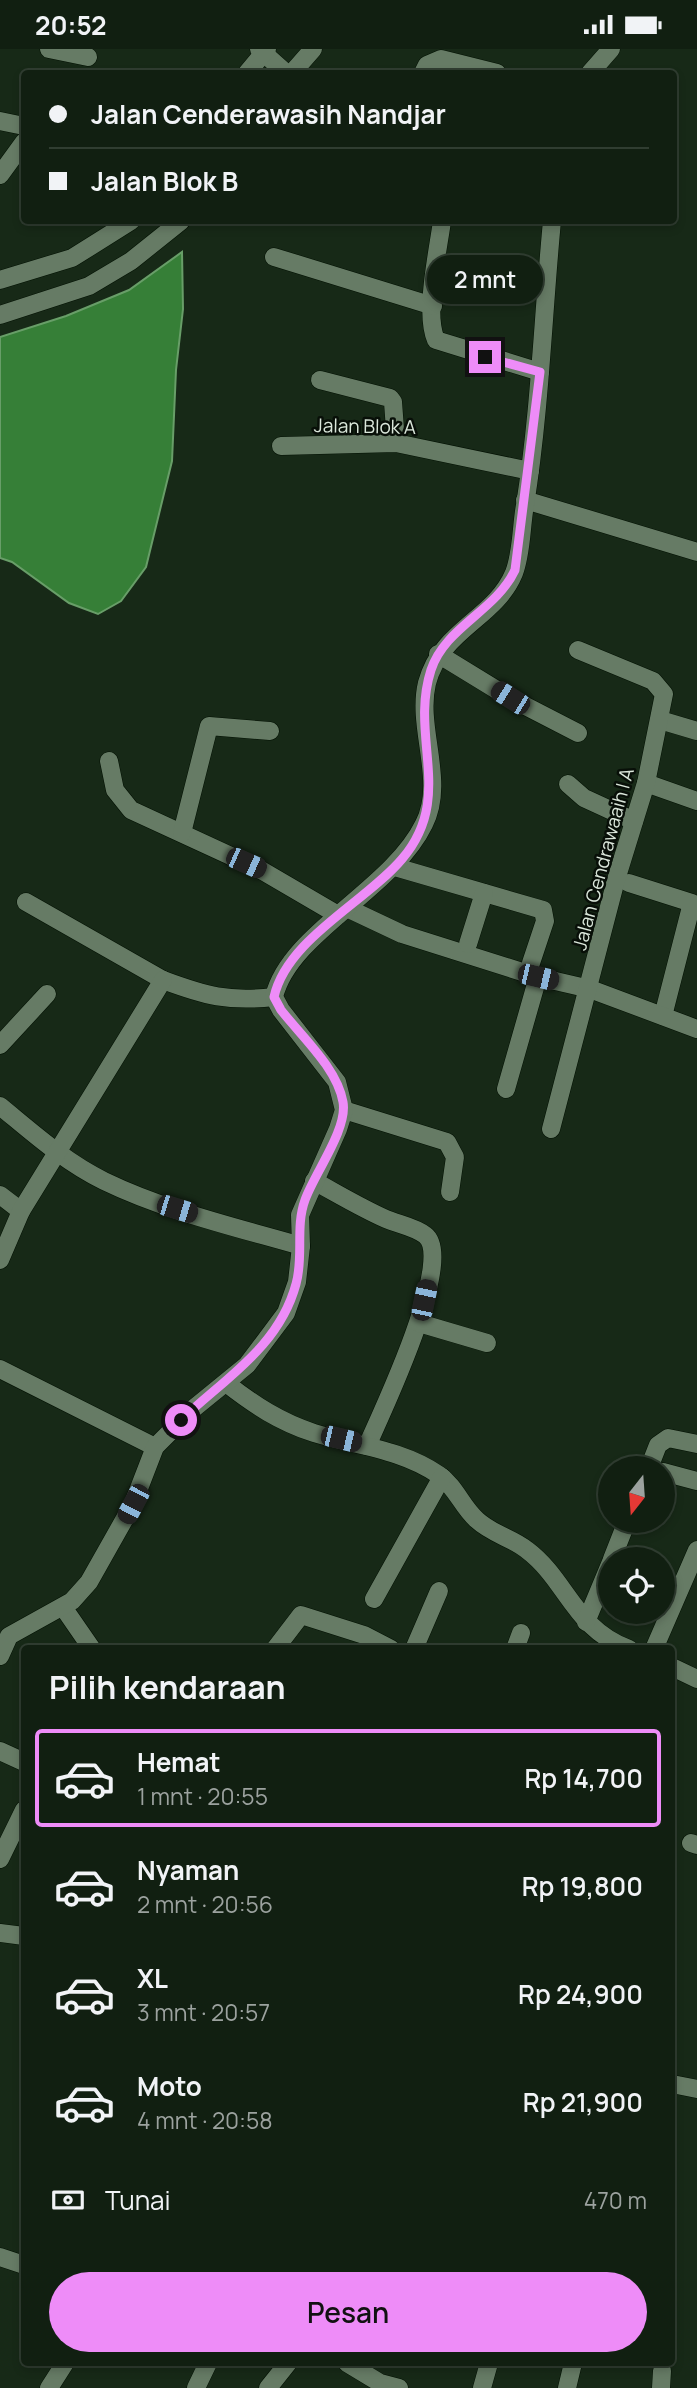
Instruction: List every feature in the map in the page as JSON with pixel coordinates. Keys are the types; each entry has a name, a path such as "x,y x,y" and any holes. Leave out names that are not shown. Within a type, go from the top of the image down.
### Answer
{"street":[{"path":"50,49 91,53"},
{"path":"295,70 313,49"},
{"path":"593,70 611,49"},
{"path":"249,70 263,51 283,70"},
{"path":"78,70 91,53"},
{"path":"426,70 435,59 474,70"},
{"path":"0,121 21,125"},
{"path":"0,175 21,146"},
{"path":"0,280 72,258 126,224"},
{"path":"0,315 89,286 131,261 177,224"},
{"path":"442,224 432,306 432,331 442,345 540,372"},
{"path":"274,997 285,969 343,912 395,867 426,821 430,796 430,768 424,698 438,654 508,586 517,561 530,471 552,224"},
{"path":"274,257 432,306"},
{"path":"320,380 390,398 393,402 396,443"},
{"name":"Jalan Blok A","path":"281,446 396,443 530,471"},
{"path":"525,501 697,552"},
{"name":"Jalan Cendrawaaih I A","path":"551,1129 646,783 664,694 658,685 578,650"},
{"path":"438,654 521,704 578,733"},
{"path":"660,720 697,731"},
{"path":"182,833 198,759 209,726 270,731"},
{"path":"109,761 115,790 131,810 261,870 343,912 402,934 535,970 697,1028"},
{"path":"646,783 697,801"},
{"path":"568,784 584,798 634,821"},
{"path":"395,867 545,912 535,970 506,1089"},
{"path":"629,883 692,903 663,1016"},
{"path":"468,944 484,893"},
{"path":"26,902 163,979 222,999 237,1001 274,997"},
{"path":"0,1260 21,1211 163,979"},
{"path":"0,1045 47,994"},
{"path":"0,1657 4,1633 63,1607 89,1582 133,1504 155,1447 193,1409 247,1364 286,1313 297,1282 301,1246 300,1215 344,1110 337,1082 274,997"},
{"path":"0,1106 58,1153 102,1180 153,1202 301,1246"},
{"path":"344,1110 447,1142 456,1160 450,1192"},
{"path":"314,1181 385,1218 425,1234 432,1242 433,1255 419,1323 367,1445"},
{"path":"0,1195 21,1211"},
{"path":"419,1323 487,1343"},
{"path":"0,1369 155,1447"},
{"path":"226,1383 259,1410 291,1424 399,1454 442,1477 475,1519 496,1534 526,1549 537,1559 586,1622 616,1645"},
{"path":"654,1456 658,1445 668,1438 697,1444"},
{"path":"676,1475 697,1481"},
{"path":"374,1599 442,1477"},
{"path":"656,1645 697,1550"},
{"path":"416,1645 439,1591"},
{"path":"586,1622 598,1592"},
{"path":"63,1607 89,1645"},
{"path":"278,1645 301,1615 364,1635 383,1645"},
{"path":"675,1668 697,1679"},
{"path":"0,1751 21,1761"},
{"path":"0,1859 21,1816"},
{"path":"0,1933 21,1936"},
{"path":"675,2086 697,2089"},
{"path":"0,2257 21,2264"},
{"path":"49,2388 63,2366"},
{"path":"196,2388 207,2366"},
{"path":"268,2388 286,2366"},
{"path":"351,2366 378,2386 399,2388"},
{"path":"482,2388 487,2366"},
{"path":"567,2388 572,2366"}],"shaded area":[{"path":"182,252 183,309 176,370 172,461 146,567 121,601 98,614 69,603 12,562 0,558 0,337 66,316 129,290"}],"route":[{"path":"181,1420 247,1364 286,1313 297,1282 301,1246 300,1215 344,1110 337,1082 281,1010 274,997 277,983 285,969 302,951 338,915 349,909 395,867 413,844 426,821 430,796 430,768 423,712 432,667 449,640 508,586 515,570 528,484 540,372 485,357"}]}
